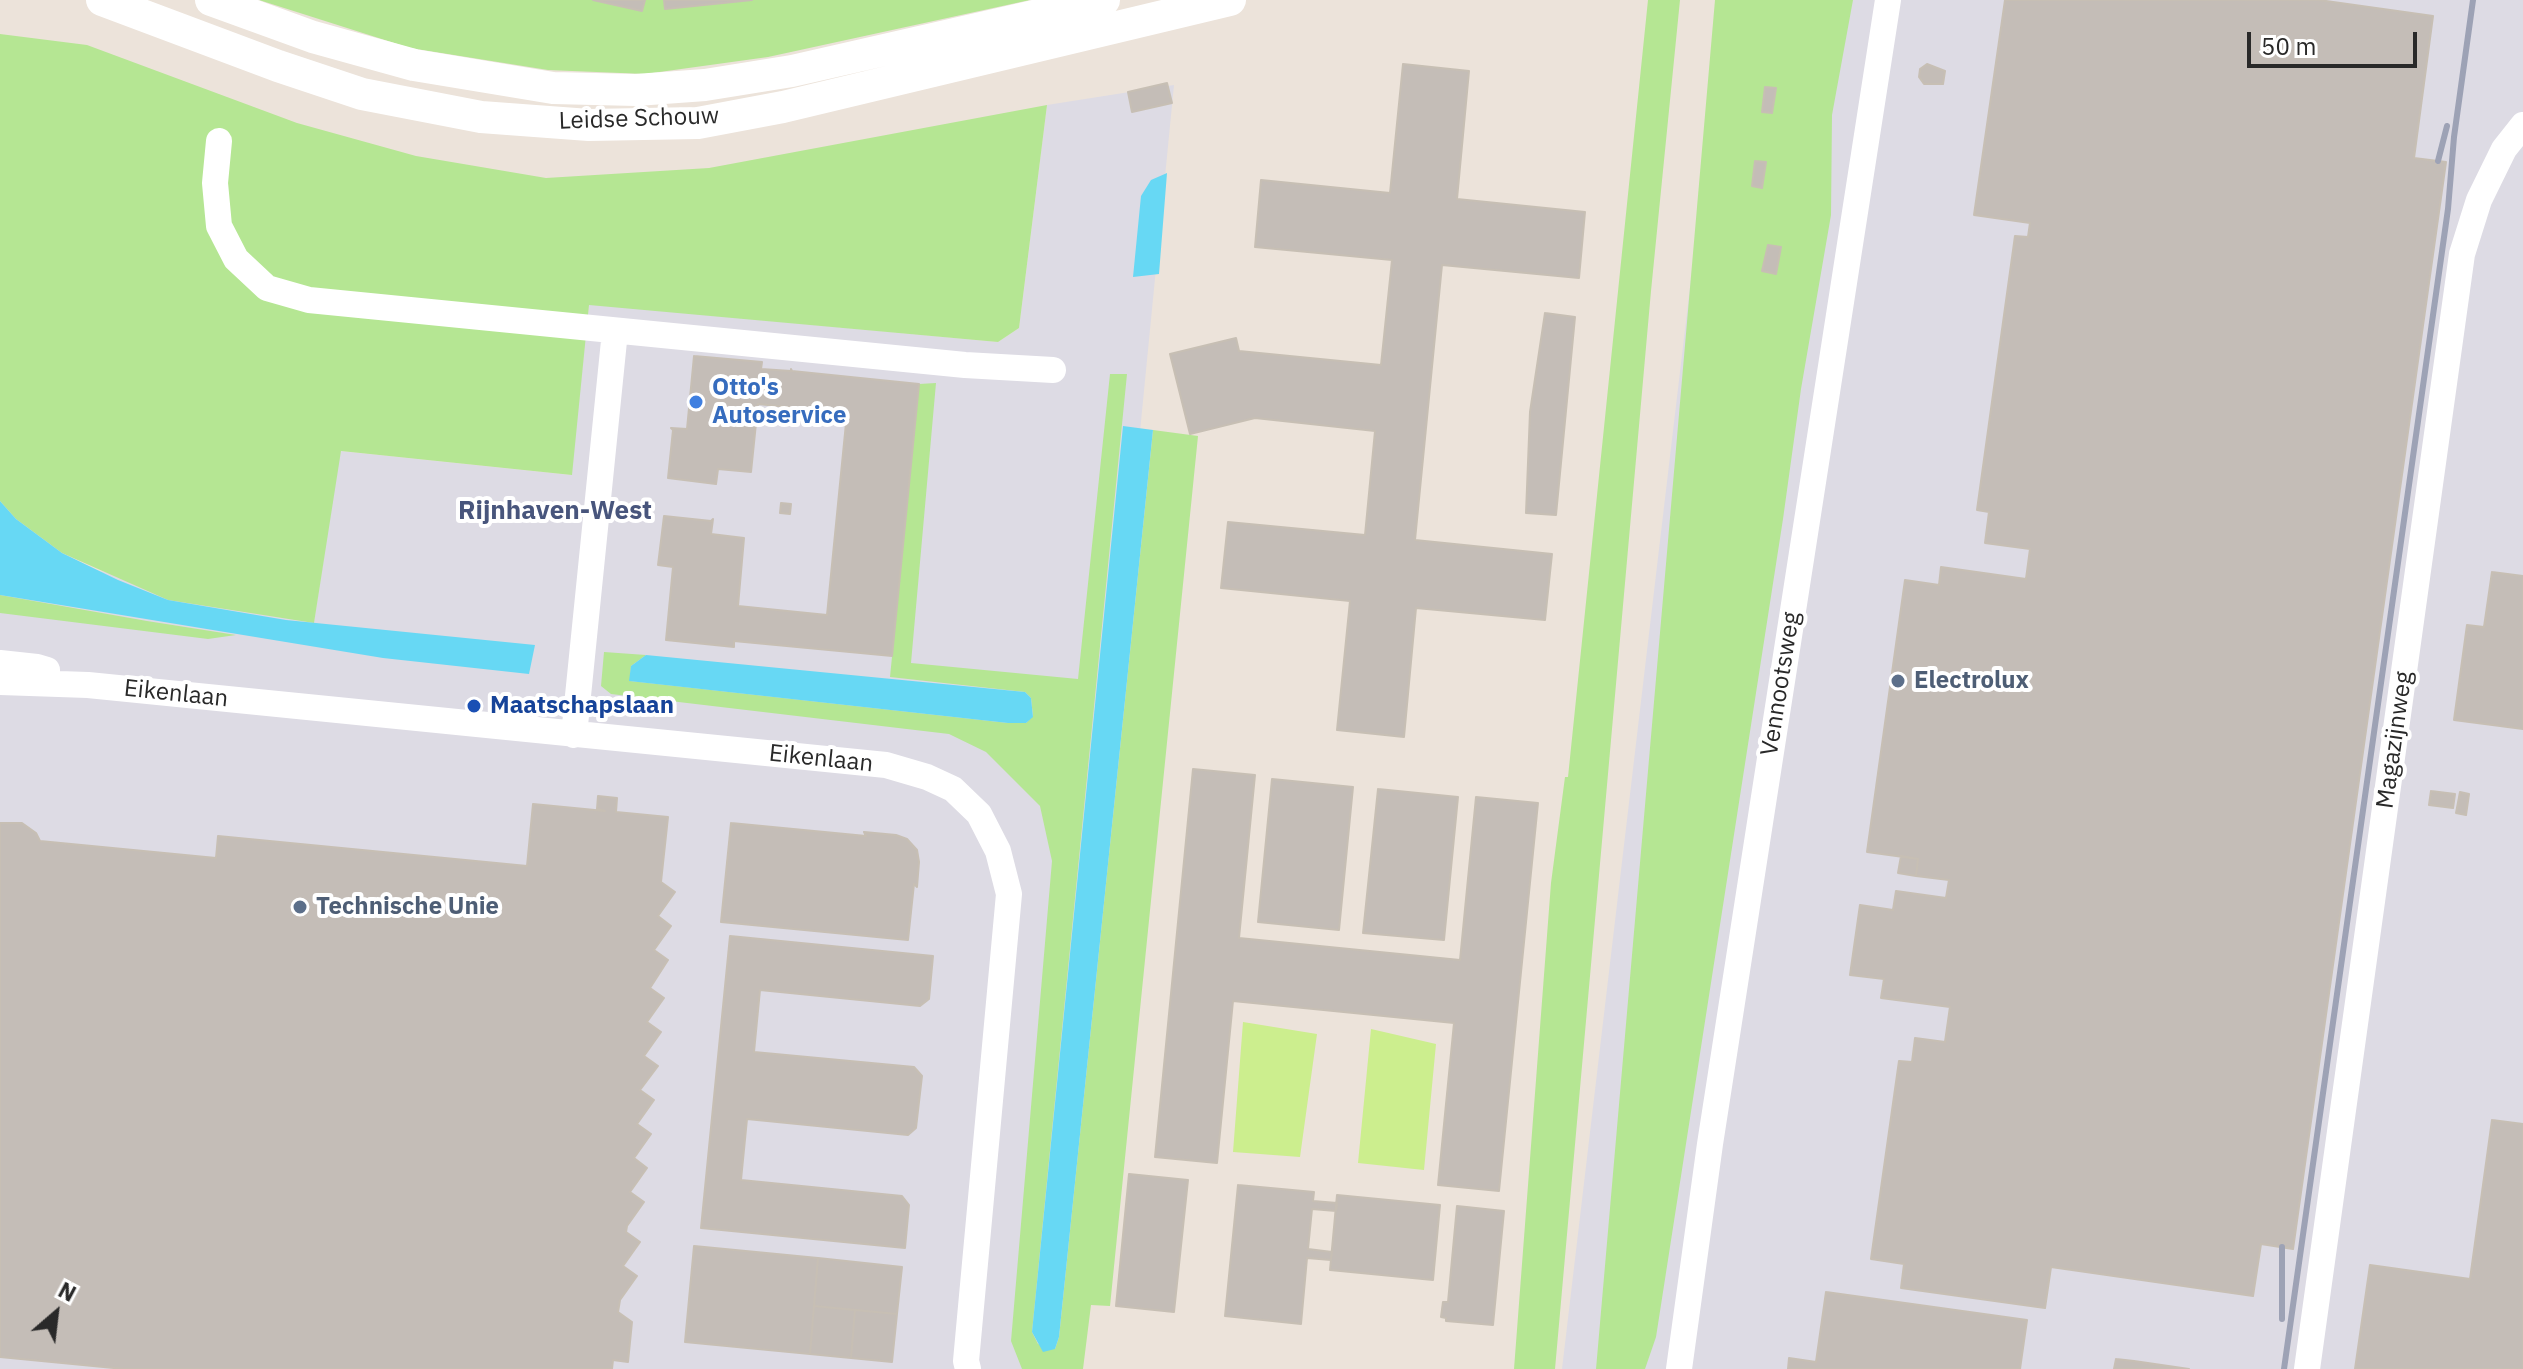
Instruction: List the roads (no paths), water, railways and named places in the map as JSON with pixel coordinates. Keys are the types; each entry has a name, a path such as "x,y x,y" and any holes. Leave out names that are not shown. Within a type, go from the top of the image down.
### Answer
{"street":[{"name":"Leidse Schouw","path":"102,0 362,94 481,117 589,125 698,123 783,107 1230,0"},
{"name":"Leidse Schouw","path":"211,0 313,37 414,65 553,88 636,90 705,85 792,71 1104,0"},
{"name":"Vennootsweg","path":"1679,1369 1712,1129 1888,0"},
{"name":"Magazijnweg","path":"2307,1369 2462,254 2479,200 2504,149 2523,125"},
{"path":"219,141 215,183 219,226 236,259 267,288 309,300 1020,370 1053,370"},
{"path":"574,735 615,331"},
{"name":"Eikenlaan","path":"0,663 37,667 88,685"},
{"name":"Eikenlaan","path":"0,682 88,685 886,765 927,777 953,789 979,814 998,851 1009,894 966,1361 968,1369"}],"water":[{"path":"1167,173 1159,274 1133,277 1141,196 1151,180"},
{"path":"1123,426 1153,430 1059,1337 1055,1349 1043,1352 1032,1332"},
{"path":"0,501 16,519 62,553 168,600 286,620 535,645 529,674 383,658 0,595"},
{"path":"646,655 1025,692 1031,698 1033,717 1026,723 1008,723 629,681 631,666"}],"railway":[{"path":"2284,1369 2448,209 2454,137 2473,0"},
{"path":"2438,161 2447,126"},
{"path":"2282,1247 2282,1319"}],"place":[{"name":"Otto's Autoservice","path":"696,402"},
{"name":"Electrolux","path":"1898,681"},
{"name":"Maatschapslaan","path":"474,706"},
{"name":"Technische Unie","path":"300,907"}],"district":[{"name":"Rijnhaven-West","path":"555,511"}]}
